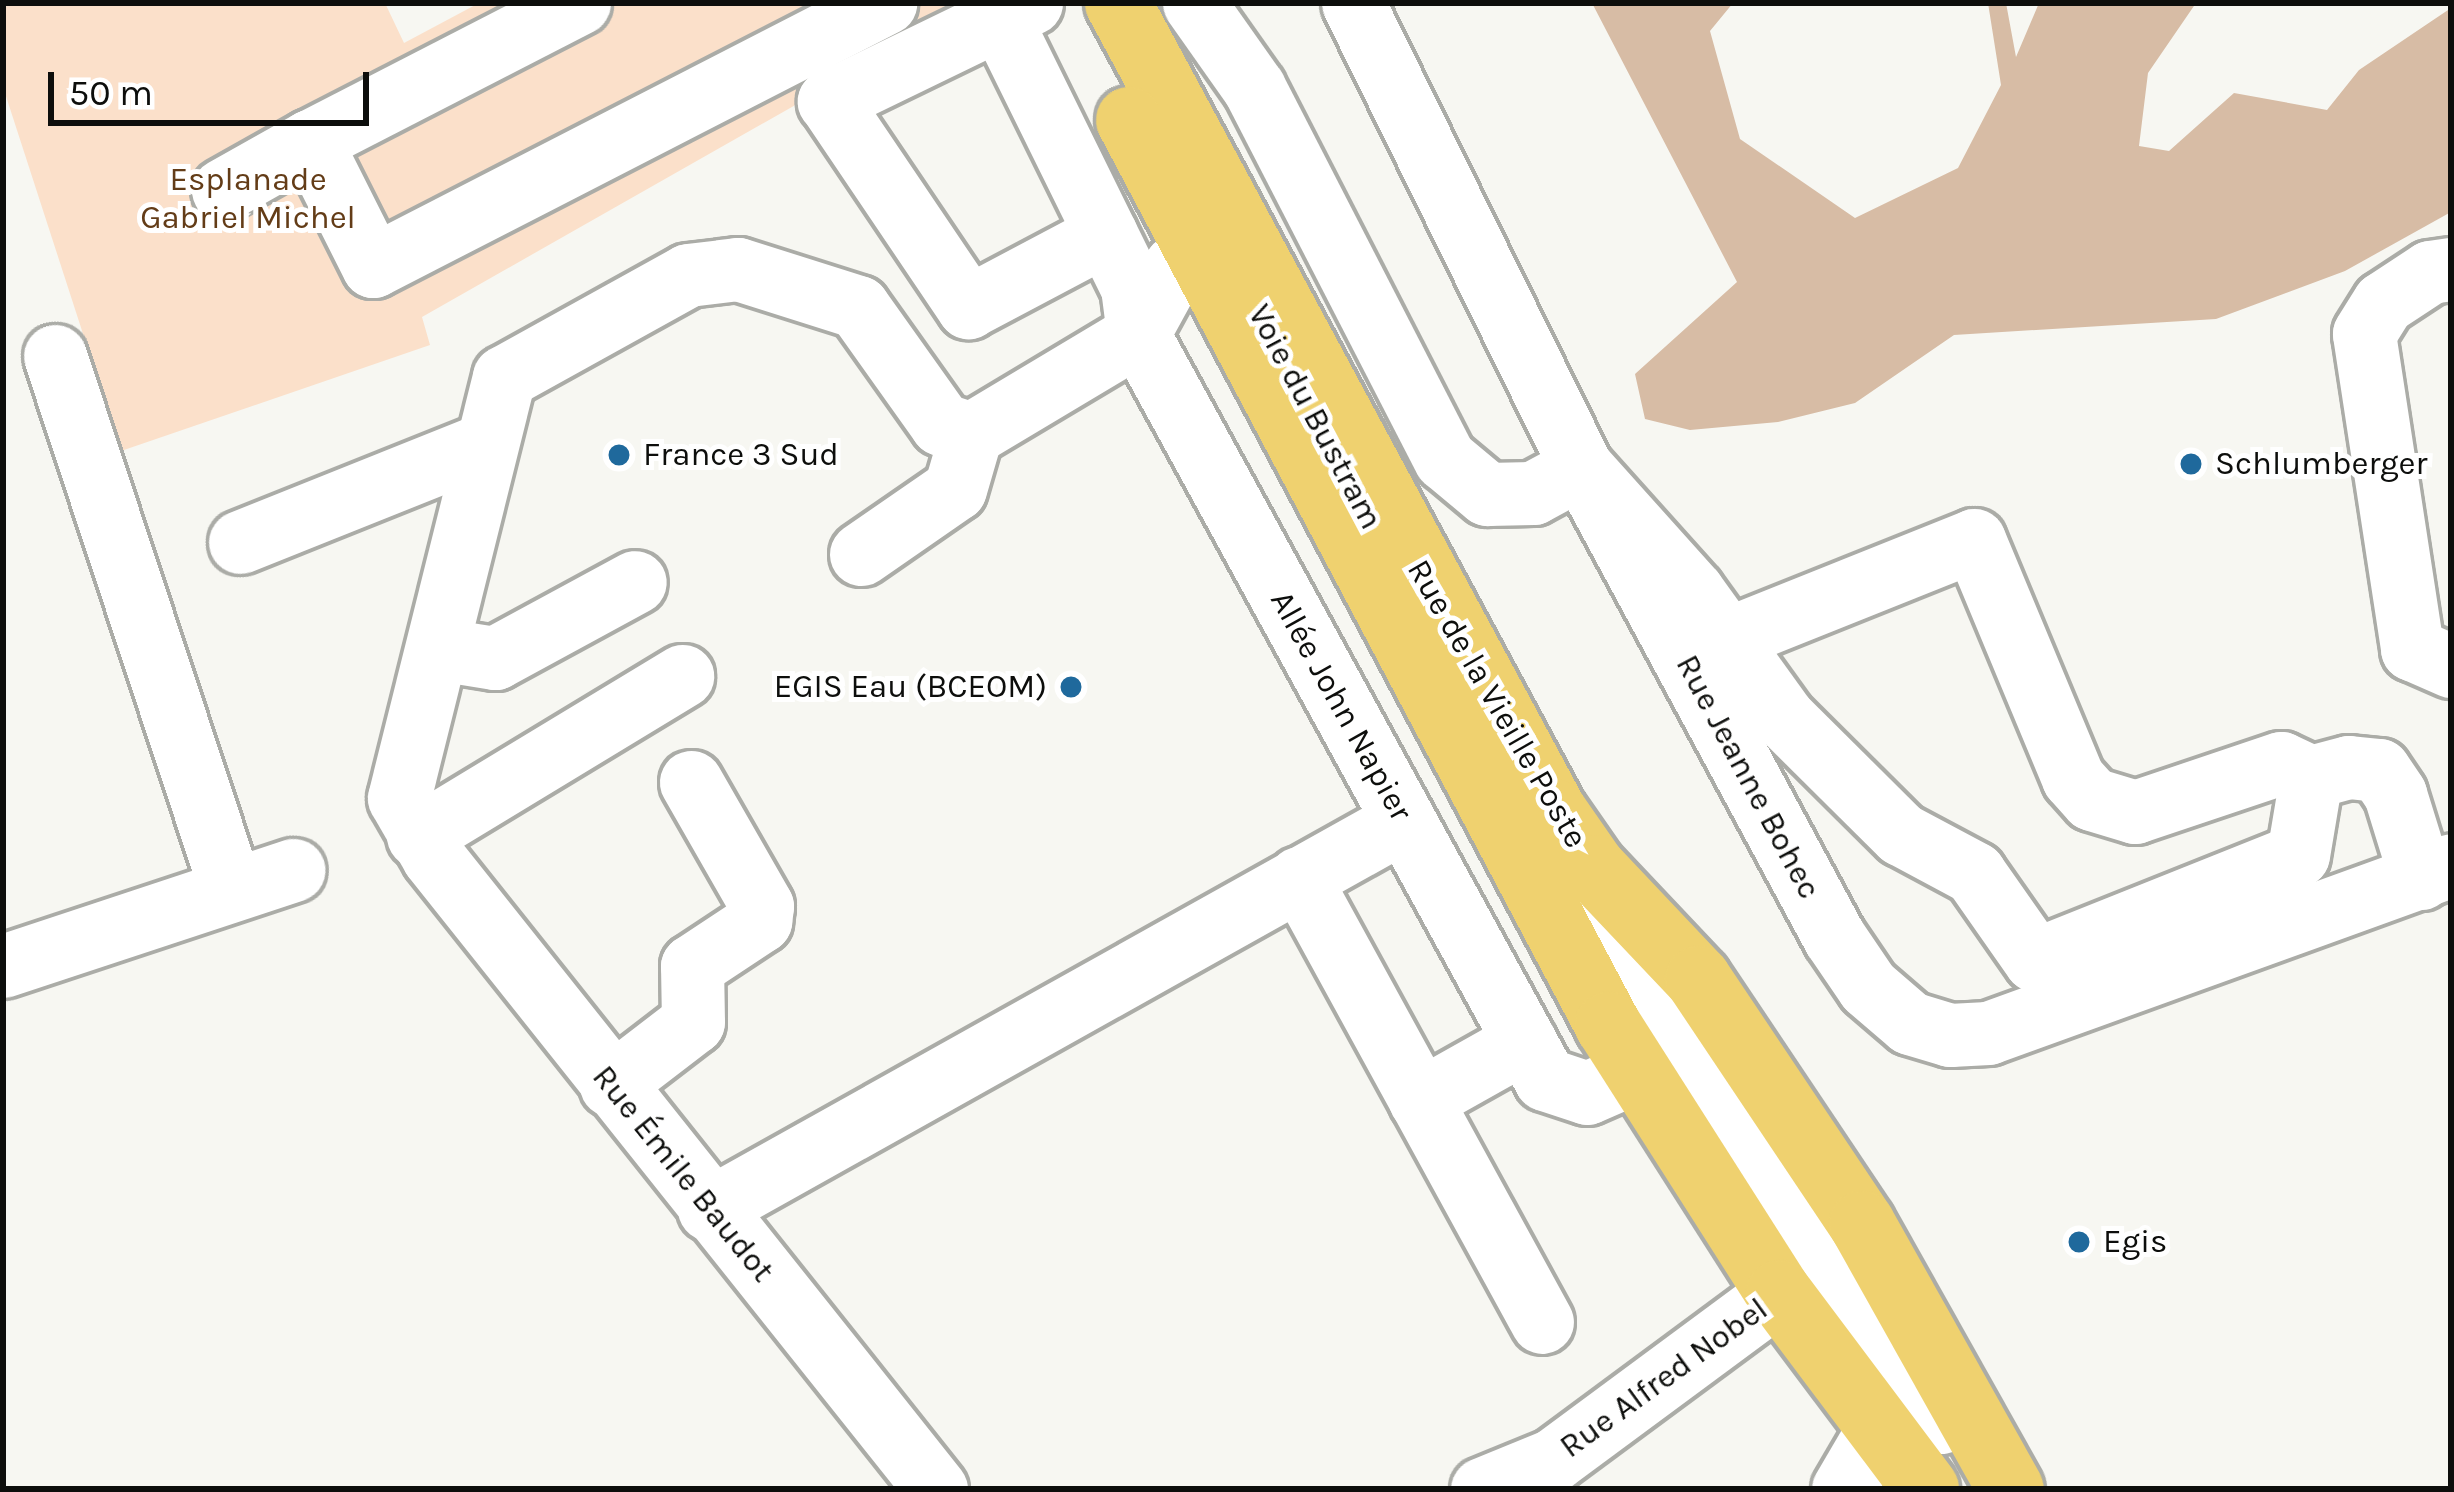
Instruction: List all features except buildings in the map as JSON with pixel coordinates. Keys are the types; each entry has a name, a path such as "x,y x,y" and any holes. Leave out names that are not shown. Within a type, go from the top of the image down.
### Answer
{"main road":[{"name":"Rue de la Vieille Poste","path":"1073,3 1195,253 1637,1071 1800,1278 1834,1358 1926,1489"},
{"name":"Rue de la Vieille Poste","path":"1118,3 1573,843 1698,979 1862,1224 2011,1489"}],"street":[{"path":"223,190 579,3"},
{"path":"310,142 373,266 885,3"},
{"path":"1194,3 1254,88 1445,459 1487,494 1533,493 1581,467 1710,615 1784,718 1900,834 1974,873 2035,960 2298,855 2312,777"},
{"name":"Rue Jeanne Bohec","path":"1353,3 1581,467 1834,937 1868,987 1910,1023 1950,1035 1988,1033 2436,872"},
{"path":"1106,234 968,307 830,101 1008,8 1132,287 1138,334"},
{"name":"Voie du Bustram","path":"1155,172 1209,222 1800,1278 1880,1327 1984,1489"},
{"path":"861,554 955,489 971,434 1138,334 1175,266 1195,253"},
{"path":"682,676 426,846 400,798 504,377 688,275 738,269 858,307 941,424 971,434"},
{"path":"2451,269 2430,272 2384,304 2364,334 2412,649 2451,666"},
{"name":"Allée John Napier","path":"1138,334 1545,1078 1573,1094 1602,1090 1637,1071"},
{"path":"55,356 225,871"},
{"path":"240,542 484,444"},
{"path":"1710,615 1974,540 2073,778 2092,799 2135,812 2281,763 2312,777 2349,767 2379,770 2436,872"},
{"path":"437,650 495,658 635,582"},
{"path":"611,1085 693,1022 692,966 760,921 762,906 691,782"},
{"path":"710,1209 1403,821"},
{"name":"Voie du Bustram","path":"1573,843 1600,926"},
{"name":"Rue Émile Baudot","path":"426,846 936,1489"},
{"path":"3,934 225,871 294,870"},
{"path":"3,966 225,871"},
{"path":"1299,878 1542,1322"},
{"path":"1420,1100 1525,1041"},
{"name":"Rue Alfred Nobel","path":"1482,1489 1553,1460 1800,1278"},
{"path":"1843,1489 1881,1424"}],"green space":[{"name":"Esplanade Gabriel Michel","path":"3,3 385,3 404,43 479,3 975,3 422,317 430,345 121,451 3,87"}],"shaded area":[{"path":"1592,3 1733,3 1710,31 1740,139 1855,218 1958,168 2001,85 1988,3 2006,3 2016,57 2039,3 2196,3 2148,73 2139,146 2169,151 2234,93 2327,110 2359,70 2451,8 2451,212 2345,271 2216,319 1954,335 1855,403 1778,422 1690,430 1645,419 1635,374 1737,282"}],"place":[{"name":"France 3 Sud","path":"619,455"},
{"name":"Schlumberger","path":"2191,464"},
{"name":"EGIS Eau (BCEOM)","path":"1071,687"},
{"name":"Egis","path":"2079,1242"}]}
